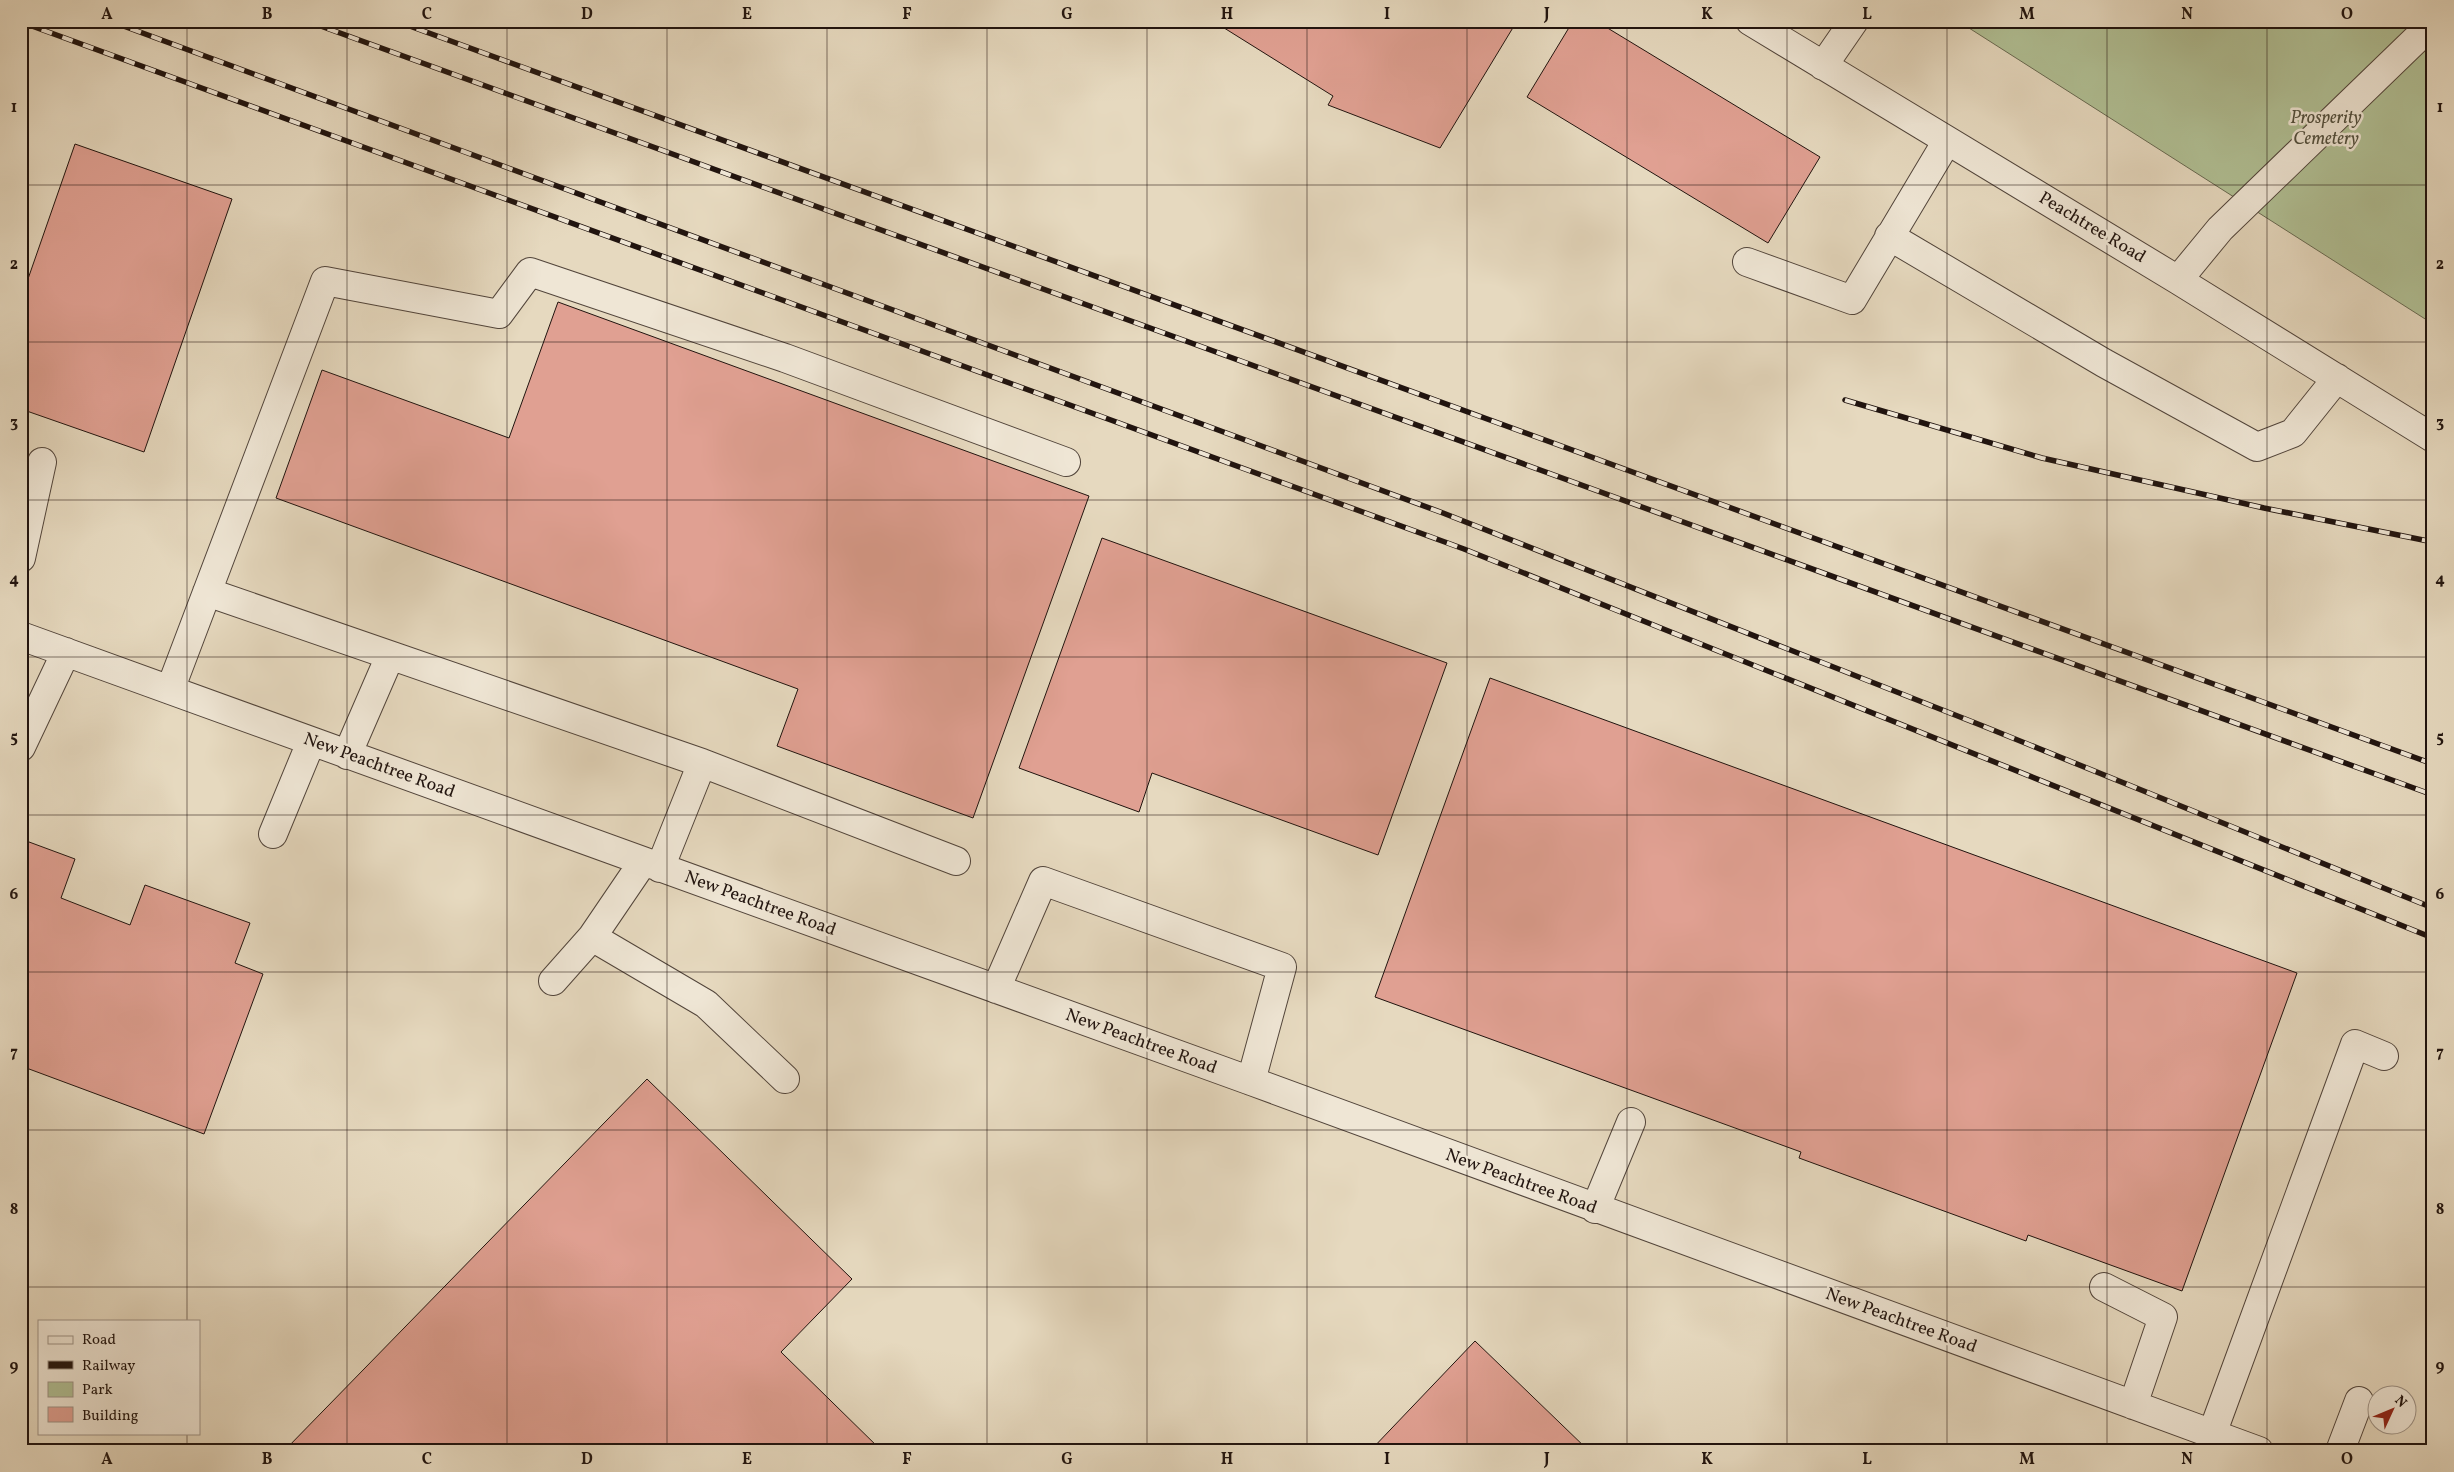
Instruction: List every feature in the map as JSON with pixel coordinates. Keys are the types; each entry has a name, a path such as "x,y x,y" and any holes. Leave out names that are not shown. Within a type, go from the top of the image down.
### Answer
{"street":[{"name":"Peachtree Road","path":"1750,21 2178,280 2433,438"},
{"path":"1823,66 1854,21"},
{"path":"2178,280 2220,229 2433,23"},
{"path":"1747,262 1852,300 1947,141"},
{"path":"1890,236 2104,363 2257,448 2292,433 2337,378"},
{"path":"170,690 325,281 499,314 530,272 785,358 1066,462"},
{"path":"21,558 42,462"},
{"path":"207,592 702,763 956,861"},
{"name":"New Peachtree Road","path":"21,636 1251,1081 2259,1451"},
{"path":"21,747 66,652"},
{"path":"347,755 390,656"},
{"path":"272,834 311,742"},
{"path":"553,981 651,865 702,763"},
{"path":"996,990 1043,881 1282,967 1251,1081"},
{"path":"592,937 706,1004 785,1078"},
{"path":"2212,1434 2355,1044 2384,1056"},
{"path":"1596,1209 1631,1122"},
{"path":"2104,1287 2163,1317 2133,1405"},
{"path":"2340,1451 2359,1401"}],"green space":[{"name":"Prosperity Cemetery","path":"1958,21 2433,21 2433,324"}],"building":[{"path":"1213,21 1517,21 1440,148 1328,105 1333,96"},
{"path":"1573,21 1596,21 1820,157 1768,243 1527,97"},
{"path":"75,144 232,199 144,452 21,409 21,299"},
{"path":"558,302 1089,496 973,818 777,746 798,689 276,498 322,370 509,438"},
{"path":"1102,538 1447,663 1378,855 1152,773 1139,812 1019,768"},
{"path":"1490,678 2297,973 2182,1291 2028,1235 2026,1241 1799,1158 1801,1152 1375,997"},
{"path":"21,839 75,859 61,898 130,925 145,885 250,923 235,963 263,974 204,1134 21,1066"},
{"path":"647,1079 852,1279 781,1352 882,1451 284,1451"},
{"path":"1475,1341 1589,1451 1370,1451"}],"railway":[{"path":"110,21 1443,513 1983,726 2433,908"},
{"path":"307,21 2433,795"},
{"path":"396,21 2433,764"},
{"path":"21,22 1464,549 2433,938"},
{"path":"1845,400 2042,458 2264,508 2433,542"}]}
